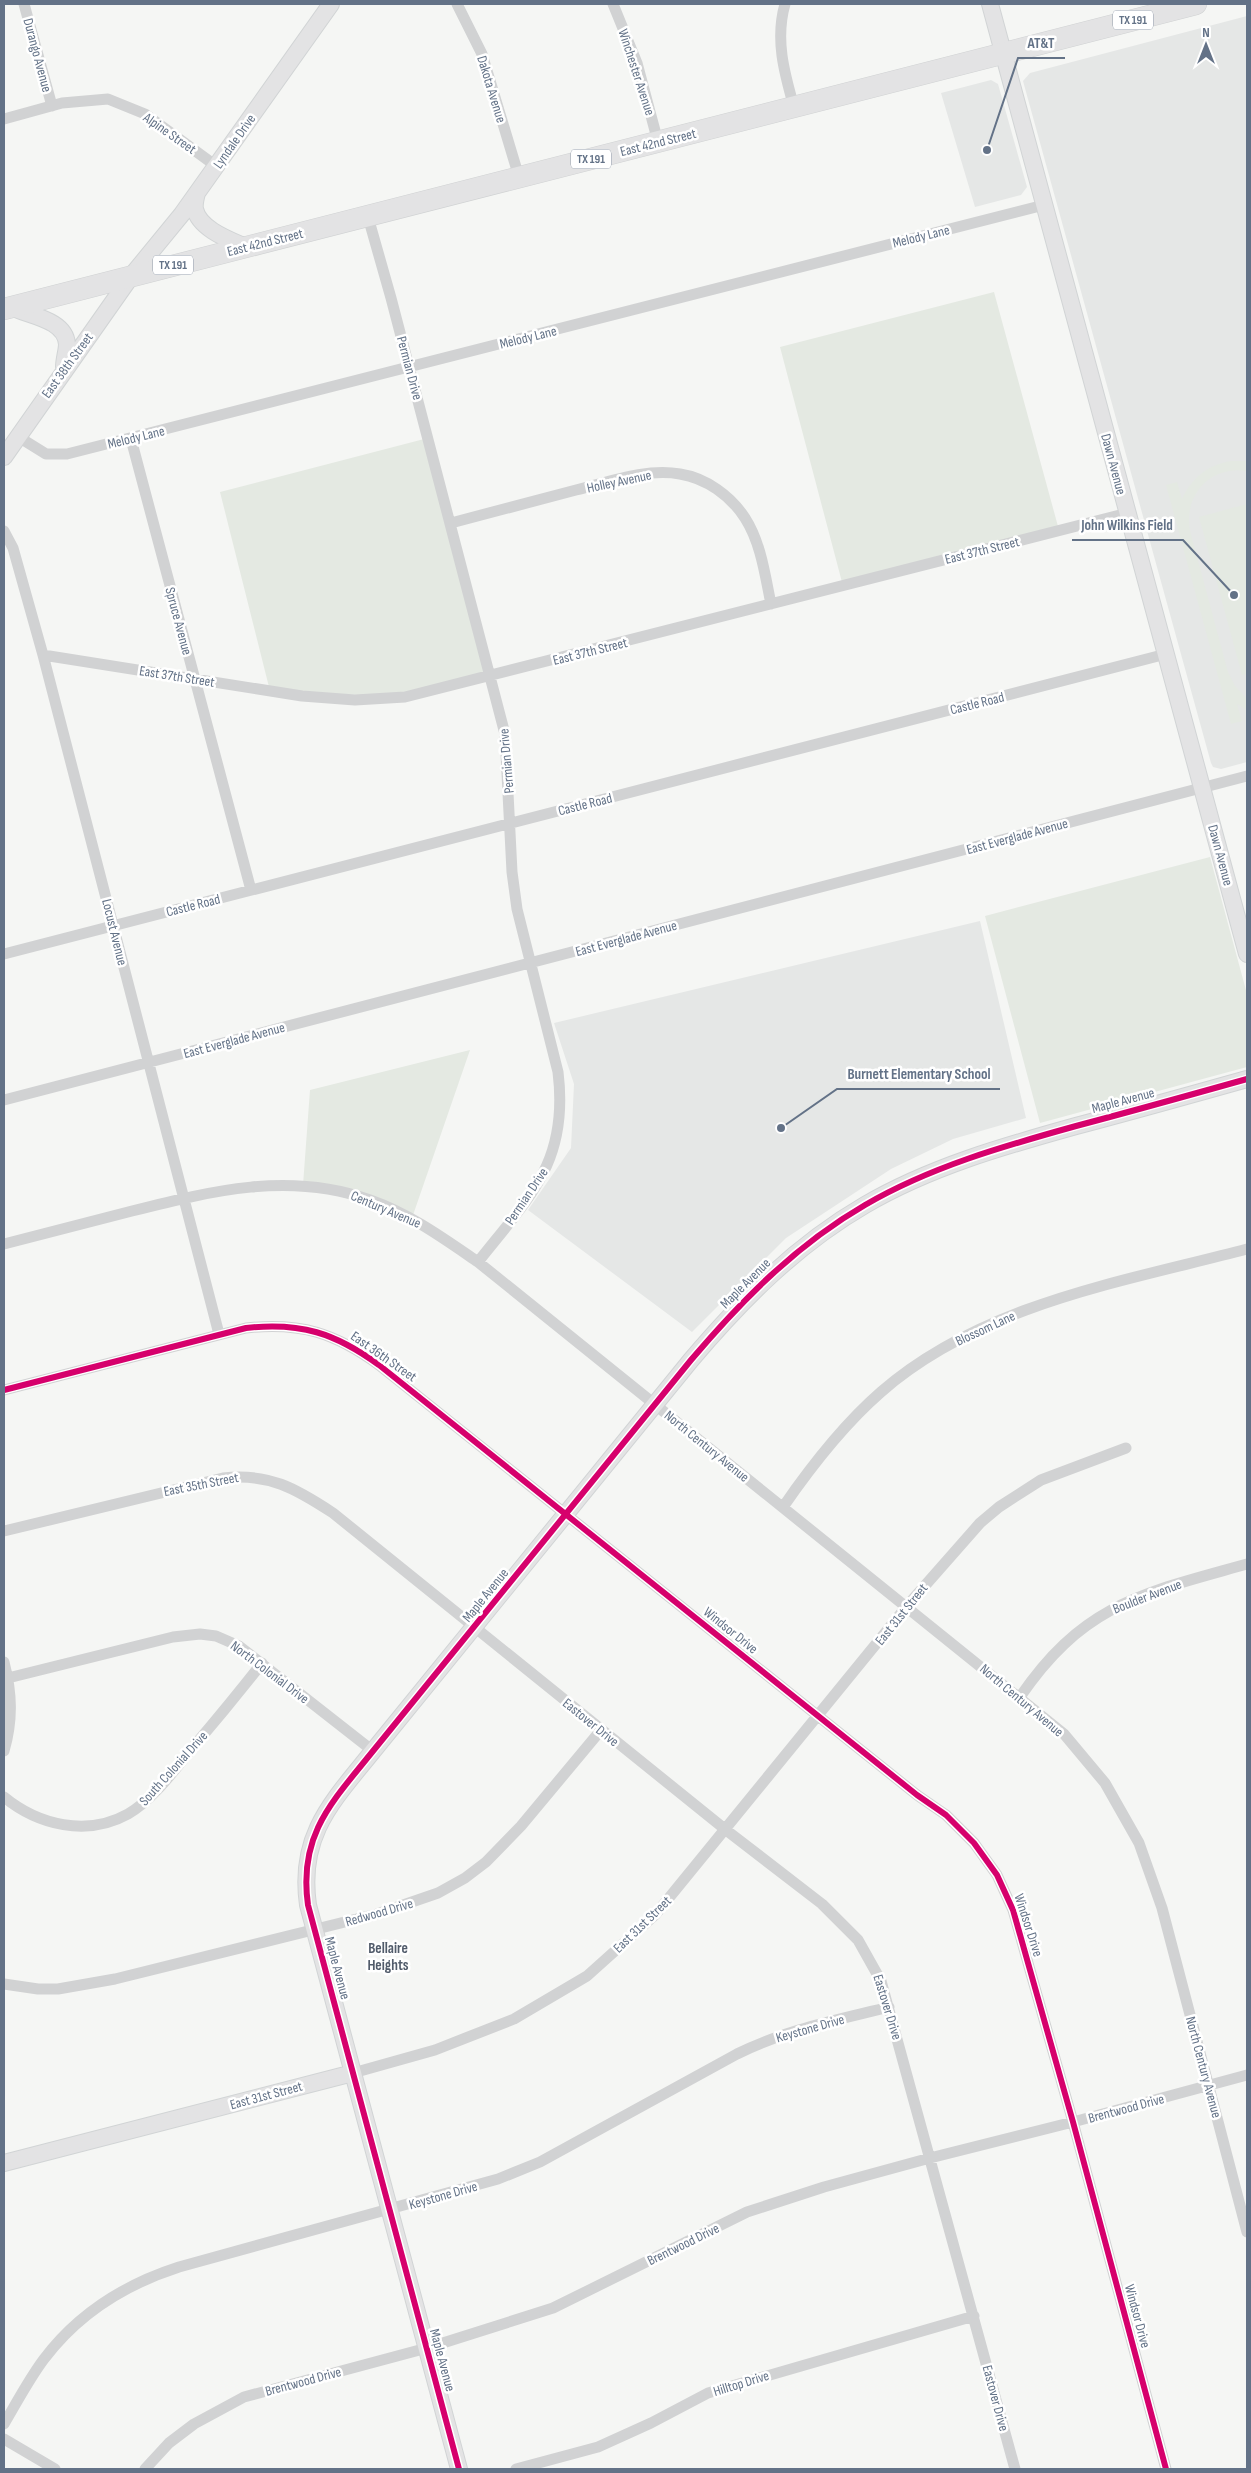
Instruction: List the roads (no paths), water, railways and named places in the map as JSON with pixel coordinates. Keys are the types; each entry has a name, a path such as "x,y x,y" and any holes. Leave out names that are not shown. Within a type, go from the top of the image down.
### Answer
{"highway":[{"name":"East 42nd Street","path":"7,308 1002,54 1137,11 1196,4"}],"street":[{"name":"Durango Avenue","path":"24,4 52,106"},
{"name":"Lyndale Drive","path":"132,275 197,193 331,4"},
{"name":"Dakota Avenue","path":"457,4 482,54 519,178"},
{"name":"Winchester Avenue","path":"613,4 636,64 658,142"},
{"path":"785,4 781,22 780,46 794,107"},
{"name":"Dawn Avenue","path":"990,4 1202,788 1244,932 1247,954"},
{"name":"Alpine Street","path":"4,119 52,106 108,99 145,114 216,166"},
{"path":"197,193 195,208 202,220 212,229 246,247"},
{"name":"Melody Lane","path":"17,436 37,450 54,456 131,439 1044,205"},
{"name":"Permian Drive","path":"368,217 410,368 505,734 512,872 517,909 558,1072 561,1098 560,1125 554,1150 543,1175 529,1197 478,1262"},
{"name":"East 38th Street","path":"4,457 132,275"},
{"path":"7,308 50,321 63,331 66,343 64,370"},
{"name":"Spruce Avenue","path":"131,439 250,890"},
{"name":"Holley Avenue","path":"450,523 633,476 667,472 690,476 716,488 734,504 746,519 759,551 771,604"},
{"name":"East 37th Street","path":"44,655 302,696 355,700 405,697 1128,513"},
{"name":"Locust Avenue","path":"4,531 16,557 44,655 219,1334"},
{"name":"Castle Road","path":"4,954 1166,654"},
{"name":"East Everglade Avenue","path":"4,1100 1247,776"},
{"name":"Maple Avenue","path":"459,2469 314,1929 306,1884 308,1859 316,1829 331,1804 373,1751 720,1325 778,1268 813,1239 865,1205 932,1172 971,1157 1247,1079"},
{"name":"Century Avenue","path":"4,1244 184,1198 246,1186 321,1187 346,1192 412,1218 478,1262 655,1404"},
{"name":"Blossom Lane","path":"783,1507 826,1450 859,1413 907,1372 961,1338 991,1324 1051,1302 1247,1249"},
{"name":"East 36th Street","path":"4,1390 246,1328 286,1326 308,1329 340,1340 379,1365 567,1515"},
{"name":"North Century Avenue","path":"655,1404 1064,1734 1105,1783 1139,1843 1162,1908 1247,2232"},
{"name":"East 31st Street","path":"4,2163 435,2050 514,2019 587,1976 656,1915 906,1606 969,1534 999,1506 1041,1480 1126,1448"},
{"name":"East 35th Street","path":"4,1532 187,1486 223,1478 255,1476 292,1489 333,1514 474,1628"},
{"name":"Windsor Drive","path":"567,1515 917,1795 946,1815 974,1843 997,1875 1013,1910 1073,2122 1166,2469"},
{"name":"Boulder Avenue","path":"1020,1697 1052,1656 1098,1617 1116,1606 1156,1590 1247,1564"},
{"name":"Eastover Drive","path":"474,1628 726,1830 796,1883 842,1922 871,1959 881,1980 889,2007 1015,2469"},
{"name":"North Colonial Drive","path":"8,1678 189,1634 227,1640 262,1664 373,1751"},
{"path":"4,1662 8,1678 11,1709 9,1734 4,1751"},
{"name":"South Colonial Drive","path":"4,1797 29,1814 56,1824 92,1826 115,1820 128,1814 148,1798 176,1767 262,1664"},
{"name":"Redwood Drive","path":"4,1984 38,1989 77,1987 314,1929 402,1906 438,1893 465,1878 486,1862 521,1826 601,1730"},
{"name":"Keystone Drive","path":"4,2424 36,2370 54,2346 88,2314 127,2288 179,2267 498,2180 528,2168 766,2040 803,2028 889,2007"},
{"name":"Brentwood Drive","path":"145,2469 159,2453 181,2434 213,2413 238,2400 260,2392 427,2348 553,2308 747,2212 824,2187 1247,2075"},
{"name":"Hilltop Drive","path":"516,2469 598,2447 651,2424 708,2393 974,2316"},
{"path":"4,2439 55,2469"}],"place":[{"name":"AT&T","path":"987,150"},
{"name":"John Wilkins Field","path":"1234,595"},
{"name":"Burnett Elementary School","path":"781,1128"}],"district":[{"name":"Bellaire Heights","path":"388,1956"}]}
